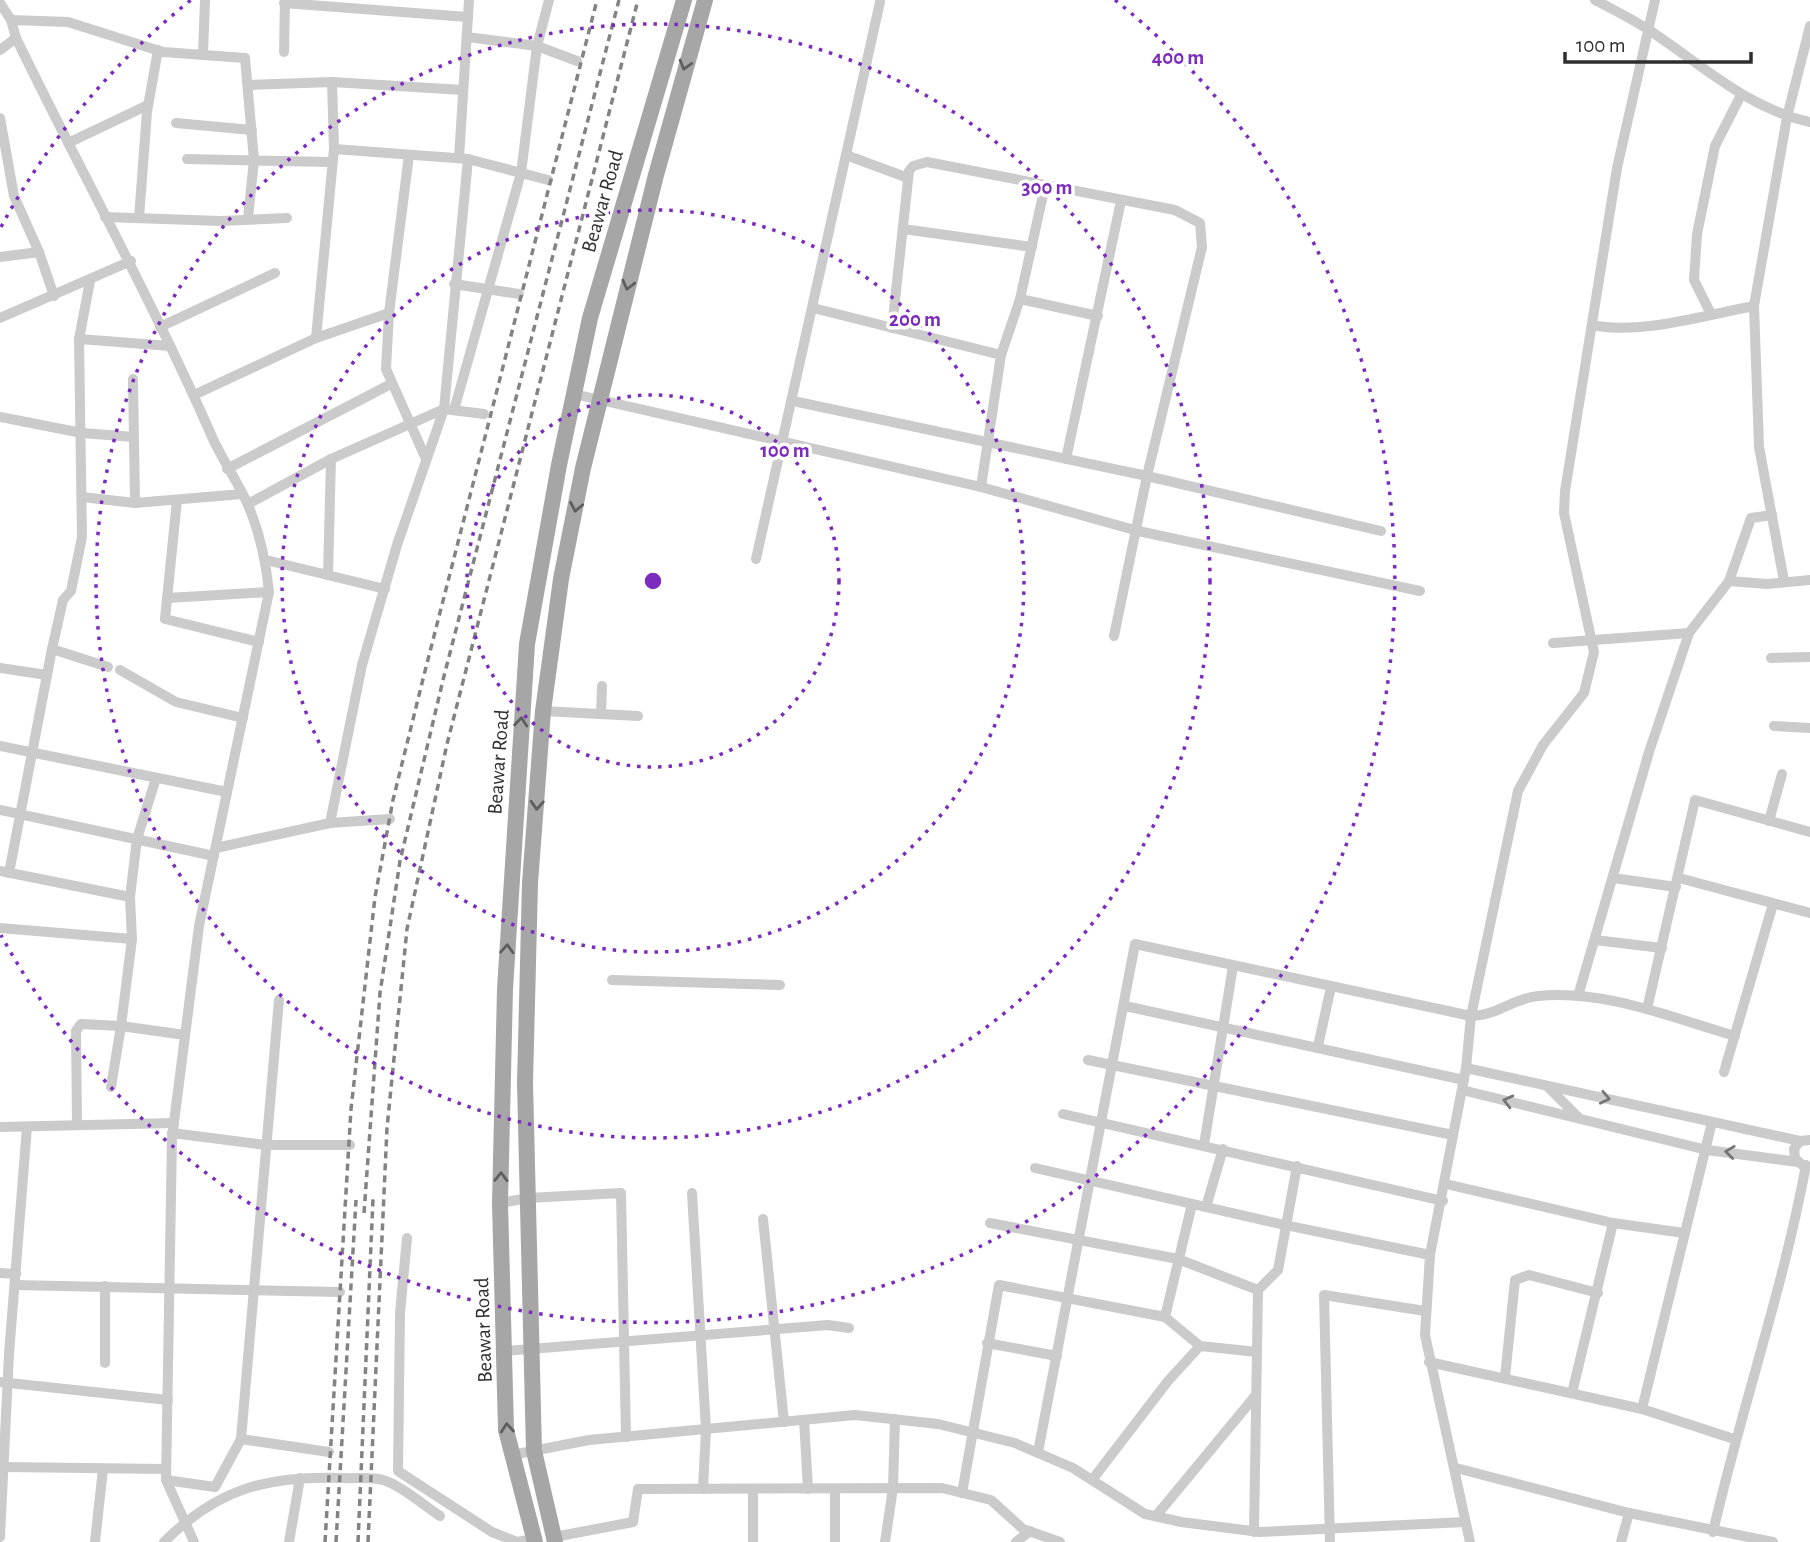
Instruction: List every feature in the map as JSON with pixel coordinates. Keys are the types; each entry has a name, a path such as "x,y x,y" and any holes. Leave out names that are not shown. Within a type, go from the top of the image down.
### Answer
{"main road":[{"name":"Beawar Road","path":"535,1541 506,1430 500,1203 505,989 527,644 590,318 684,0"},
{"name":"Beawar Road","path":"554,1540 534,1451 528,1198 527,974 543,711 561,579 600,400 659,162 705,0"},
{"path":"518,757 540,759"}],"street":[{"path":"203,55 205,0"},
{"path":"449,409 454,284 464,159 463,90 469,0"},
{"path":"330,823 362,666 384,589 426,459 449,409 489,291 521,173 537,46 549,0"},
{"path":"1595,0 1649,30 1741,95 1787,117 1810,122"},
{"path":"1470,1542 1456,1468 1429,1362 1425,1311 1430,1255 1443,1201 1464,1080 1471,1016 1518,791 1543,745 1584,693 1593,664 1591,639 1564,513 1569,461 1575,438 1617,168 1655,0"},
{"path":"284,52 285,1 467,17"},
{"path":"756,559 880,2"},
{"path":"0,3 11,20 16,38 105,217 131,261 227,469 248,504 266,560 269,592 199,926 173,1128 166,1475 194,1542"},
{"path":"11,20 68,22 158,50 245,58 254,160 248,218"},
{"path":"1784,581 1759,447 1754,306 1787,117 1809,31"},
{"path":"467,37 537,46 577,61"},
{"path":"0,50 16,38"},
{"path":"139,218 148,105 158,50"},
{"path":"248,85 332,82 463,90"},
{"path":"316,338 334,149 332,82"},
{"path":"1711,314 1694,280 1697,234 1715,146 1741,95"},
{"path":"68,143 148,105"},
{"path":"0,118 14,196 39,252 54,296"},
{"path":"176,123 252,130"},
{"path":"334,149 464,159 548,180"},
{"path":"409,155 389,313 386,369 426,459"},
{"path":"846,155 908,178"},
{"path":"187,159 332,162"},
{"path":"892,328 908,178 913,166 927,162 1175,210 1200,223 1203,231 1202,247 1147,476 1138,531 1114,636"},
{"path":"982,487 1001,355 1020,299 1045,186"},
{"path":"1066,459 1121,201"},
{"path":"105,217 221,220 287,218"},
{"path":"903,229 1031,247"},
{"path":"0,257 39,252"},
{"path":"0,318 131,261"},
{"path":"160,327 275,273"},
{"path":"90,281 79,339 82,537 71,591 63,600 5,872 130,897"},
{"path":"454,284 489,291 519,293"},
{"path":"1020,299 1098,316"},
{"path":"1592,325 1607,328 1642,326 1754,306"},
{"path":"813,308 1001,355"},
{"path":"194,395 316,338 389,313"},
{"path":"79,339 170,346"},
{"path":"133,379 135,503"},
{"path":"227,469 391,384"},
{"path":"574,394 982,487 1138,531 1420,592"},
{"path":"793,401 1147,476 1381,531"},
{"path":"248,504 331,459 449,409 484,414"},
{"path":"0,417 82,433 134,437"},
{"path":"328,575 331,459"},
{"path":"82,497 135,503 242,494"},
{"path":"177,500 165,620 259,642"},
{"path":"1578,996 1649,752 1689,633 1729,581 1751,518 1772,515"},
{"path":"266,560 384,589"},
{"path":"1729,581 1767,584 1810,580"},
{"path":"167,598 269,592"},
{"path":"1553,643 1689,633"},
{"path":"52,649 108,667"},
{"path":"1771,658 1810,657"},
{"path":"0,668 47,675"},
{"path":"120,670 176,702 243,718"},
{"path":"601,714 602,686"},
{"path":"543,711 638,716"},
{"path":"1774,726 1810,728"},
{"path":"0,746 227,792"},
{"path":"1769,821 1782,774"},
{"path":"111,1087 132,939 130,897 137,839 156,778"},
{"path":"1647,1009 1695,800 1810,832"},
{"path":"0,810 137,839 215,852 330,823 390,820"},
{"path":"1614,878 1678,883 1810,913"},
{"path":"1724,1072 1773,904"},
{"path":"0,928 132,939"},
{"path":"1595,940 1662,948"},
{"path":"1038,1452 1135,944 1471,1016 1486,1015 1528,998 1578,996 1647,1009 1735,1036"},
{"path":"1204,1145 1233,966"},
{"path":"612,980 780,985"},
{"path":"1318,1046 1331,988"},
{"path":"4,1467 103,1469 166,1475 215,1487 241,1439 279,1000"},
{"path":"1125,1006 1464,1080 1580,1119 1707,1150 1805,1164"},
{"path":"77,1125 76,1031 81,1024 121,1026 185,1035"},
{"path":"1088,1060 1453,1135"},
{"path":"1464,1080 1547,1086 1805,1141"},
{"path":"1547,1086 1580,1119"},
{"path":"1063,1114 1443,1201"},
{"path":"1642,1409 1712,1122"},
{"path":"0,1128 77,1125 173,1128 265,1145 350,1145"},
{"path":"0,1537 4,1467 5,1336 15,1280 27,1127"},
{"path":"1713,1532 1734,1439 1772,1310 1805,1164 1794,1149 1805,1141"},
{"path":"1206,1207 1223,1149"},
{"path":"1254,1532 1258,1290 1278,1270 1297,1166"},
{"path":"1035,1168 1285,1226 1430,1255"},
{"path":"1446,1184 1614,1223 1685,1233"},
{"path":"692,1193 706,1429 703,1489"},
{"path":"500,1203 528,1198 621,1194 626,1437"},
{"path":"1165,1317 1192,1204"},
{"path":"763,1219 784,1422"},
{"path":"990,1223 1178,1259 1258,1290"},
{"path":"1572,1393 1614,1223"},
{"path":"407,1238 400,1313 398,1471 492,1532 517,1542 535,1541"},
{"path":"0,1273 15,1280 105,1286 340,1292"},
{"path":"1505,1377 1515,1280 1529,1275 1598,1293"},
{"path":"962,1493 975,1433 987,1343 999,1285 1165,1317 1200,1346 1257,1352"},
{"path":"105,1286 105,1363"},
{"path":"1329,1542 1324,1295 1425,1311"},
{"path":"506,1351 828,1325 849,1328"},
{"path":"987,1343 1057,1356"},
{"path":"1092,1480 1168,1381 1200,1346"},
{"path":"1429,1362 1642,1409 1734,1439"},
{"path":"4,1383 168,1401"},
{"path":"1156,1516 1256,1395"},
{"path":"512,1455 626,1437 855,1415 938,1424 1038,1452 1092,1480 1145,1514 1156,1516 1254,1532 1465,1522"},
{"path":"885,1542 893,1488 895,1419"},
{"path":"804,1420 808,1489"},
{"path":"241,1439 329,1452"},
{"path":"1456,1468 1629,1513 1773,1542"},
{"path":"95,1542 103,1469"},
{"path":"289,1542 300,1478"},
{"path":"164,1542 185,1522 228,1493 263,1482 300,1478 384,1480 440,1516"},
{"path":"554,1540 632,1522 638,1489 942,1488 991,1500 1030,1531 1059,1542"},
{"path":"753,1489 753,1542"},
{"path":"835,1489 835,1542"},
{"path":"1621,1542 1629,1513"},
{"path":"1236,1542 1237,1529"},
{"path":"1016,1542 1030,1531"}],"railway":[{"path":"325,1542 351,1109 375,897 393,800 597,0"},
{"path":"364,1213 380,993 400,861 444,676 619,0"},
{"path":"368,1542 387,1128 407,929 447,744 638,0"},
{"path":"358,1542 373,1199"},
{"path":"336,1542 356,1200"}]}
